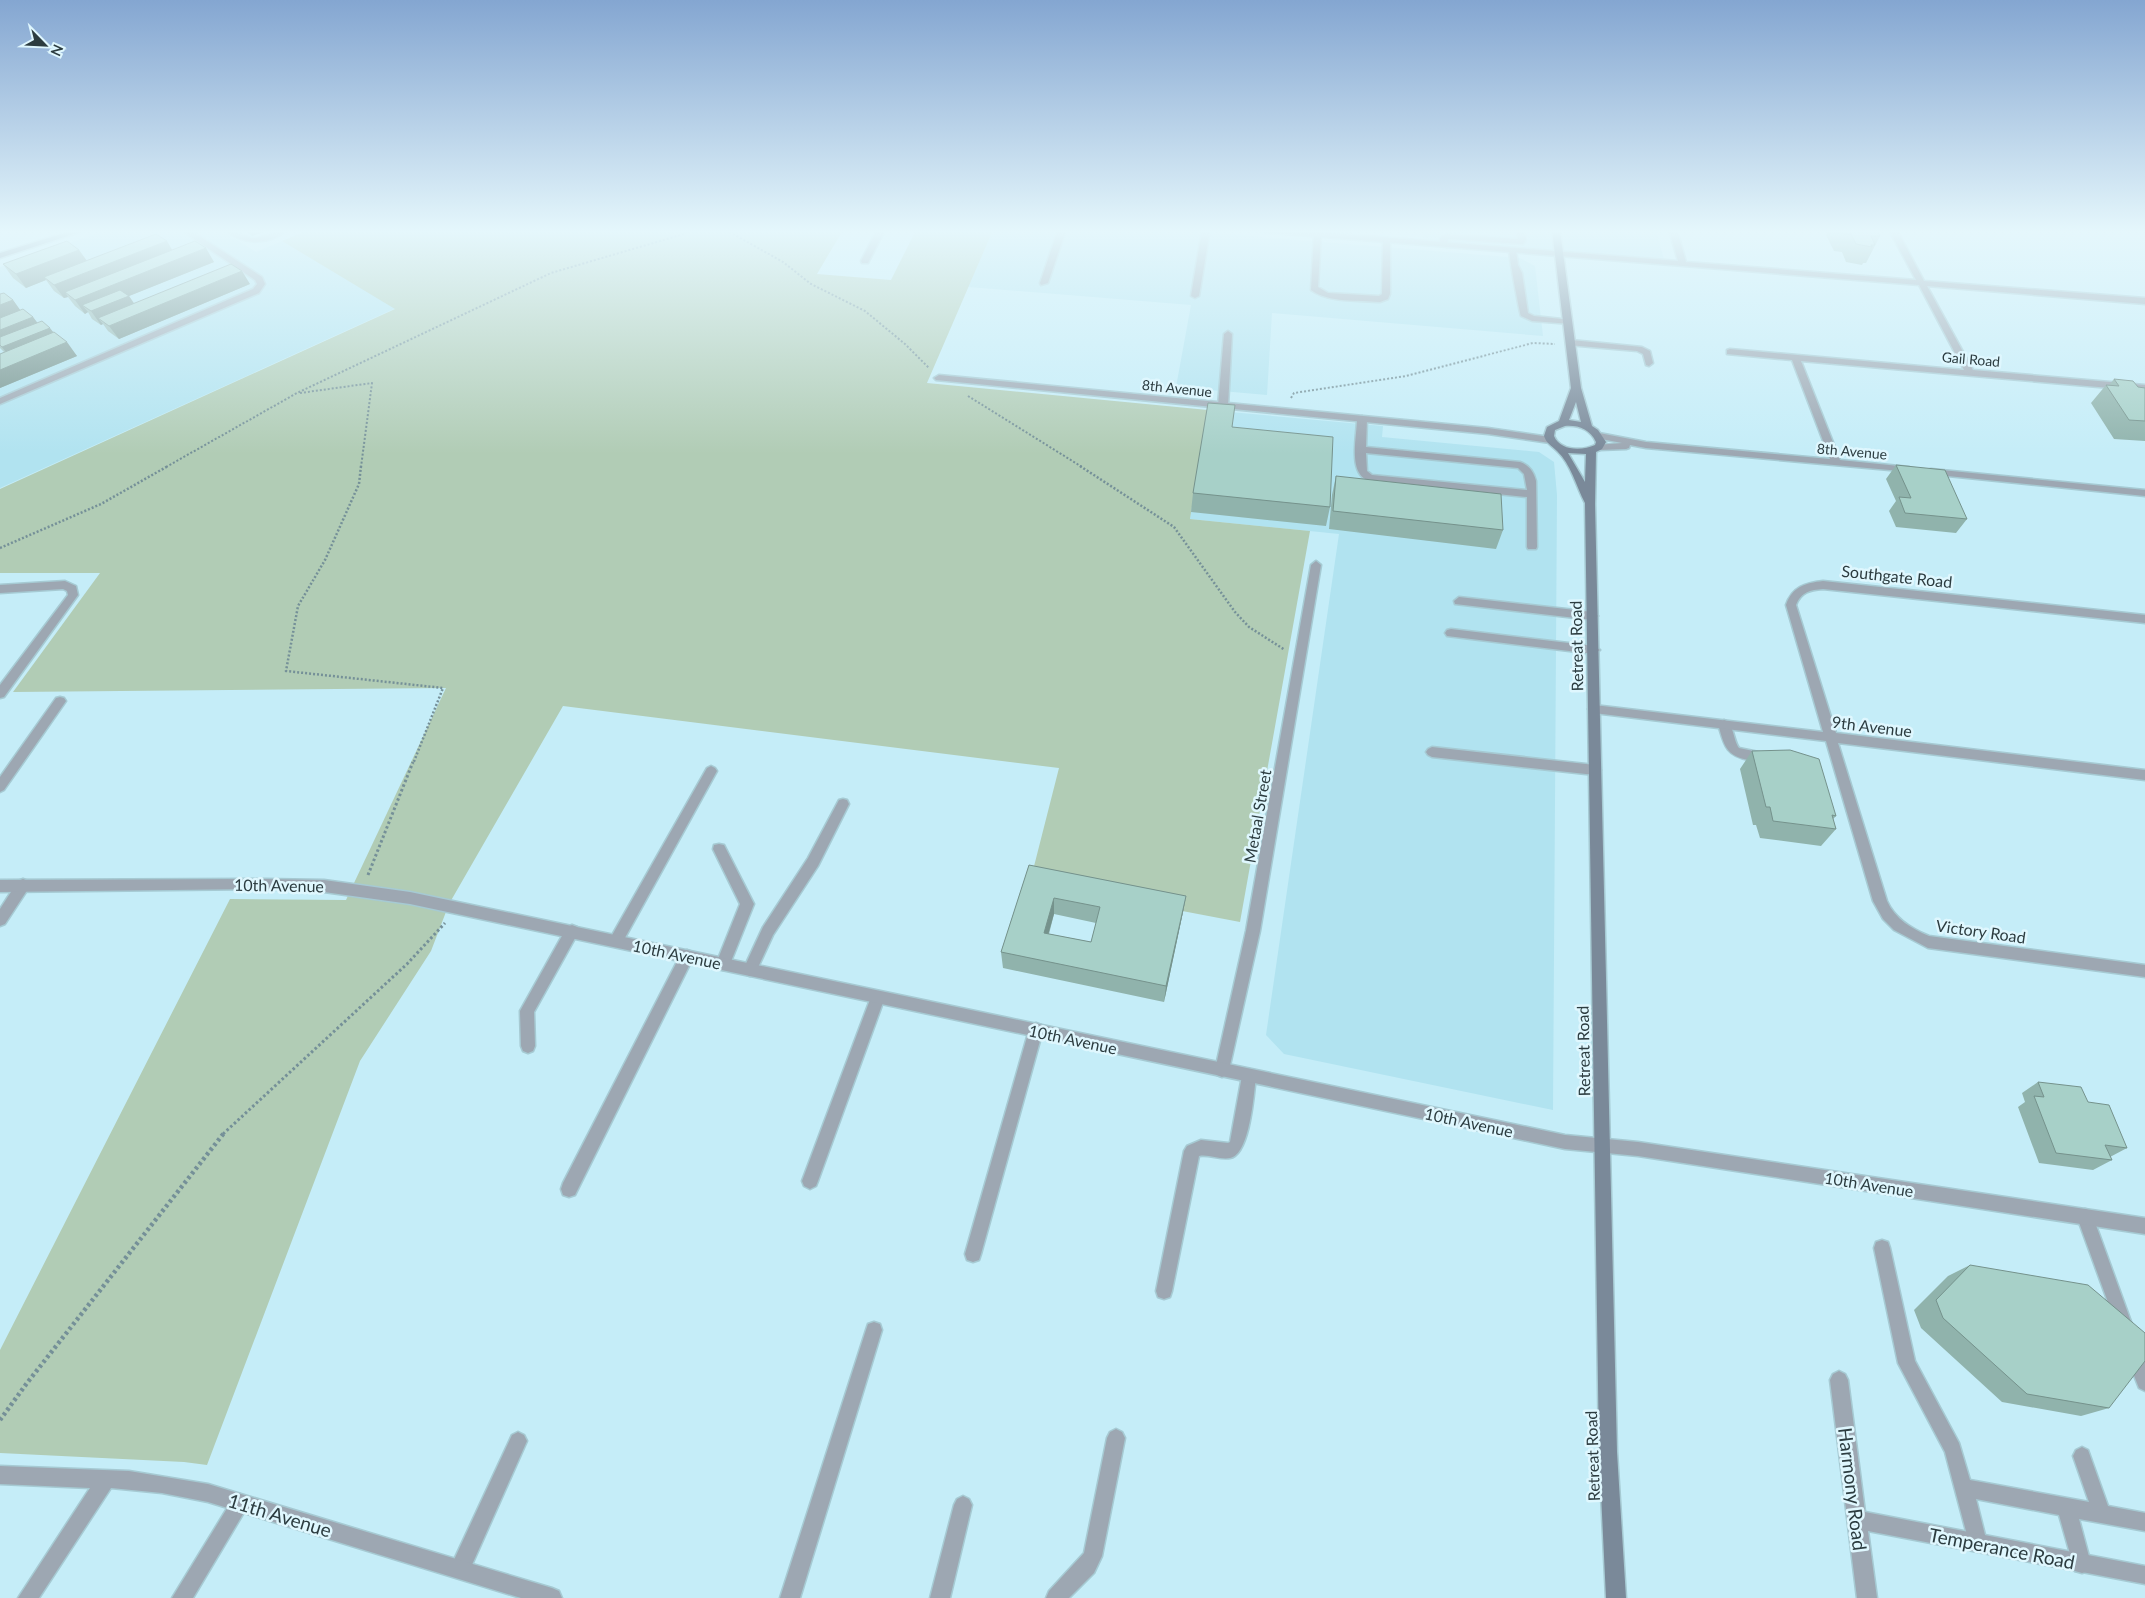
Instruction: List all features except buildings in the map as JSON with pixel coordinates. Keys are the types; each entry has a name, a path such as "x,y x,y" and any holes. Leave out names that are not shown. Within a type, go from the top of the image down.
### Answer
{"main road":[{"path":"1566,305 1576,388 1588,428"},
{"path":"1563,423 1576,388"},
{"path":"1595,449 1576,453 1560,448 1550,440 1548,434 1550,429 1563,423 1578,424 1599,436"},
{"name":"Retreat Road","path":"1599,436 1600,442 1595,449 1590,504 1608,1452 1616,1598"},
{"name":"Retreat Road","path":"1560,448 1578,476 1590,504"}],"street":[{"path":"0,401 226,305"},
{"path":"1523,305 1524,314 1532,318 1568,322"},
{"path":"1933,305 1970,373"},
{"path":"1223,406 1228,334"},
{"path":"1571,343 1639,349 1647,353 1649,363"},
{"name":"Gail Road","path":"1730,352 2145,388"},
{"path":"1795,358 1836,463"},
{"name":"8th Avenue","path":"939,378 1501,433 1550,440"},
{"path":"1362,419 1362,469 1366,476 1370,478 1532,494"},
{"name":"8th Avenue","path":"1501,433 1550,429"},
{"name":"8th Avenue","path":"1599,436 1646,445 2145,492"},
{"name":"8th Avenue","path":"1595,449 1646,445"},
{"path":"1362,450 1525,467 1530,474 1532,494 1532,547"},
{"name":"Metaal Street","path":"1222,1070 1253,931 1316,565"},
{"path":"0,589 65,585 72,589 73,595 0,694"},
{"name":"Southgate Road","path":"1830,737 1791,605 1793,598 1805,588 1833,585 2145,619"},
{"path":"1459,601 1593,616"},
{"path":"1451,633 1594,650"},
{"path":"0,788 60,701"},
{"name":"9th Avenue","path":"1594,709 2145,775"},
{"path":"1724,724 1730,747 1734,751 1776,759"},
{"name":"Victory Road","path":"1830,737 1880,901 1891,920 1900,928 1928,942 2145,971"},
{"path":"1432,752 1595,770"},
{"path":"616,941 711,771"},
{"path":"750,970 768,931 813,862 843,804"},
{"path":"719,849 747,904 723,964"},
{"name":"10th Avenue","path":"0,886 263,884 324,886 362,890 572,931 1566,1142 1638,1149 2145,1226"},
{"path":"0,920 23,885"},
{"path":"528,1046 527,1011 572,931"},
{"path":"569,1189 687,956"},
{"path":"810,1181 878,997"},
{"path":"973,1254 1036,1030"},
{"path":"1164,1291 1192,1151 1198,1147 1204,1147 1230,1151 1236,1147 1249,1076"},
{"path":"2085,1217 2145,1382"},
{"path":"1882,1248 1907,1363 1949,1440 1978,1543"},
{"path":"790,1598 874,1330"},
{"name":"Harmony Road","path":"1839,1380 1867,1598"},
{"path":"1056,1598 1087,1566 1094,1556 1116,1438"},
{"path":"460,1569 518,1442"},
{"path":"2082,1456 2102,1514"},
{"name":"11th Avenue","path":"0,1475 129,1480 208,1493 552,1598"},
{"path":"28,1598 106,1480"},
{"path":"1963,1488 2145,1522"},
{"path":"182,1598 240,1503"},
{"path":"940,1598 963,1505"},
{"path":"2066,1507 2082,1564"},
{"name":"Temperance Road","path":"1858,1520 2145,1576"}],"path":[{"path":"0,548 101,504 297,393 484,305"},
{"path":"851,305 864,311 905,344 939,378 1102,480 1174,528 1235,612 1263,637 1301,659"},
{"path":"1283,412 1294,393 1406,376 1533,343 1555,344"},
{"path":"297,393 372,383 359,484 325,560 298,606 286,671 443,688 362,890"},
{"path":"0,1420 220,1137 407,964 458,908"}],"shaded area":[{"path":"0,305 390,305 396,308 0,488"},
{"path":"1186,305 1539,305 1543,336 1272,313 1267,395 1176,387 1191,305"},
{"path":"1208,410 1383,426 1382,437 1539,452 1554,462 1557,495 1553,1110 1284,1054 1266,1035 1339,534 1190,519"}],"green space":[{"path":"388,305 961,305 927,383 1208,410 1190,519 1310,531 1240,922 1030,882 1059,768 563,706 449,904 431,951 360,1061 207,1465 184,1462 0,1453 0,1350 230,899 346,900 446,688 13,692 100,573 0,573 0,489 395,309"}]}
